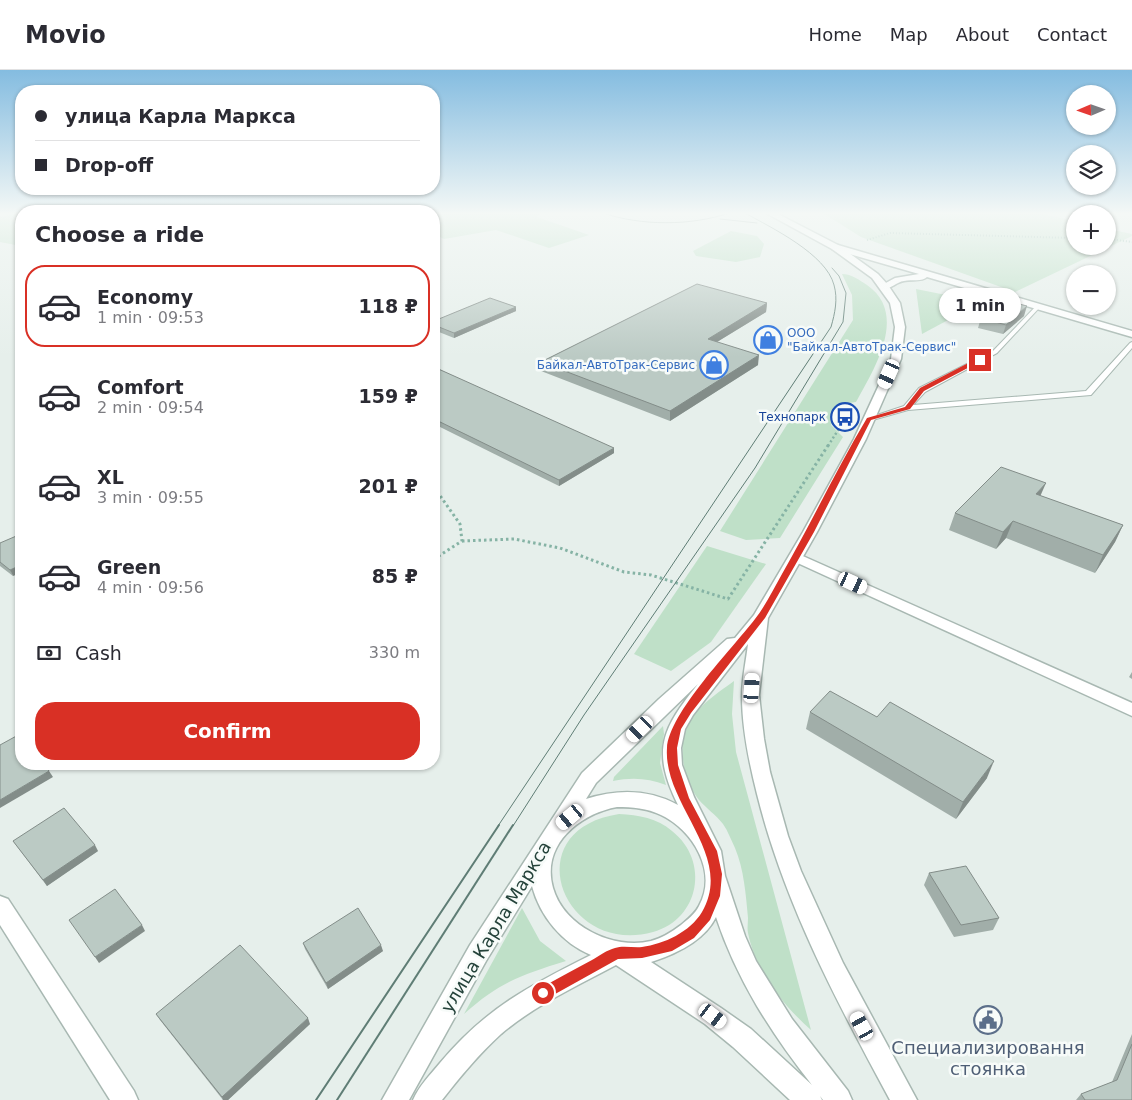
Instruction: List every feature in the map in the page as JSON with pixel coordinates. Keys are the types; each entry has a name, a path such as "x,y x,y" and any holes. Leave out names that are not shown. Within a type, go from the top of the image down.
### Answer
{"street":[{"name":"улица Карла Маркса","path":"714,862 678,782 671,756 674,737 687,710 760,618 796,557 860,439 896,359 900,327 895,303 885,287 856,261"},
{"path":"884,261 1132,334"},
{"path":"885,287 891,282 907,277 949,280"},
{"path":"796,557 1132,710"},
{"path":"760,618 751,704 756,753 766,794 805,911 850,1003 904,1100"},
{"name":"улица Карла Маркса","path":"395,1100 478,954 548,840 589,778 665,704 760,618"},
{"path":"809,1100 742,1038 713,1016 616,953 581,938 566,927 555,914 546,900 542,884 543,854 548,840 560,826 580,809 595,803 617,799 640,800 663,806 683,817 699,833 714,862 731,930 762,996 781,1025 839,1100"},
{"path":"426,1100 479,1038 528,1002 616,953 642,952 668,946 689,934 705,916 714,896 714,862"},
{"path":"0,906 125,1100"}],"lane":[{"path":"908,408 922,390 995,352 1038,306"},
{"path":"869,419 908,408 1088,392 1132,344"}],"path":[{"path":"440,555 462,541 514,539 560,548 624,572 651,575 728,599 840,426"},
{"path":"440,496 460,524 462,541"}],"green space":[{"path":"928,261 1080,261 1071,265 1066,265 1066,268 1015,292"},
{"path":"842,274 858,279 879,297 886,311 887,326 878,358 856,402 842,404 831,425 843,437 780,538 746,540 720,531 853,320 852,295"},
{"path":"916,289 951,296 976,305 922,334"},
{"path":"707,546 766,564 711,642 671,671 634,654"},
{"path":"734,681 732,714 736,752 811,1030 781,999 757,961 748,933 744,883 741,865 735,848 723,824 694,793 685,771 683,739 685,730 695,713 702,706"},
{"path":"663,726 664,734 660,763 666,785 640,779 613,781 614,777"},
{"path":"619,814 634,815 660,823 672,831 684,843 692,858 695,873 694,888 690,902 681,915 669,925 653,932 621,935 595,926 575,910 563,888 560,865 567,843 587,825"},
{"path":"522,908 540,941 566,961 523,975 489,994 464,1014"}],"building":[{"path":"697,284 767,303 708,339 759,355 670,411 541,362"},
{"path":"490,298 516,307 454,333 440,327 440,319"},
{"path":"1004,300 1027,306 1006,325 981,318"},
{"path":"440,370 614,448 559,480 440,422"},
{"path":"1001,467 1046,483 1036,494 1123,525 1103,555 1013,521 1003,532 955,513"},
{"path":"15,537 15,568 10,570 0,562 0,543"},
{"path":"830,691 877,717 890,702 994,761 963,802 810,712"},
{"path":"15,737 15,770 49,771 0,800 0,745"},
{"path":"64,808 95,845 43,880 13,841"},
{"path":"966,866 999,918 961,925 929,873"},
{"path":"115,889 142,925 95,957 69,920"},
{"path":"358,908 381,945 326,983 303,943"},
{"path":"240,945 308,1018 222,1097 156,1014"},
{"path":"1132,1044 1132,1100 1085,1100 1081,1094 1117,1080"}],"tram line":[{"path":"498,826 831,327 836,295 829,274 819,261"},
{"path":"513,826 584,715 755,468 843,322 846,293 839,276 832,268"},
{"path":"316,1100 499,825"},
{"path":"337,1100 513,825"}],"place":[{"name":"ООО \"Байкал-АвтоТрак-Сервис\"","path":"768,340"},
{"name":"Байкал-АвтоТрак-Сервис","path":"714,365"},
{"name":"Технопарк","path":"845,417"},
{"name":"Специализировання стоянка","path":"988,1020"}],"route":[{"path":"543,993 616,953 642,952 668,946 689,934 705,916 714,896 716,874 711,851 684,798 673,765 671,756 676,728 687,710 760,618 810,532 869,419 908,408 922,390 980,360"}]}
